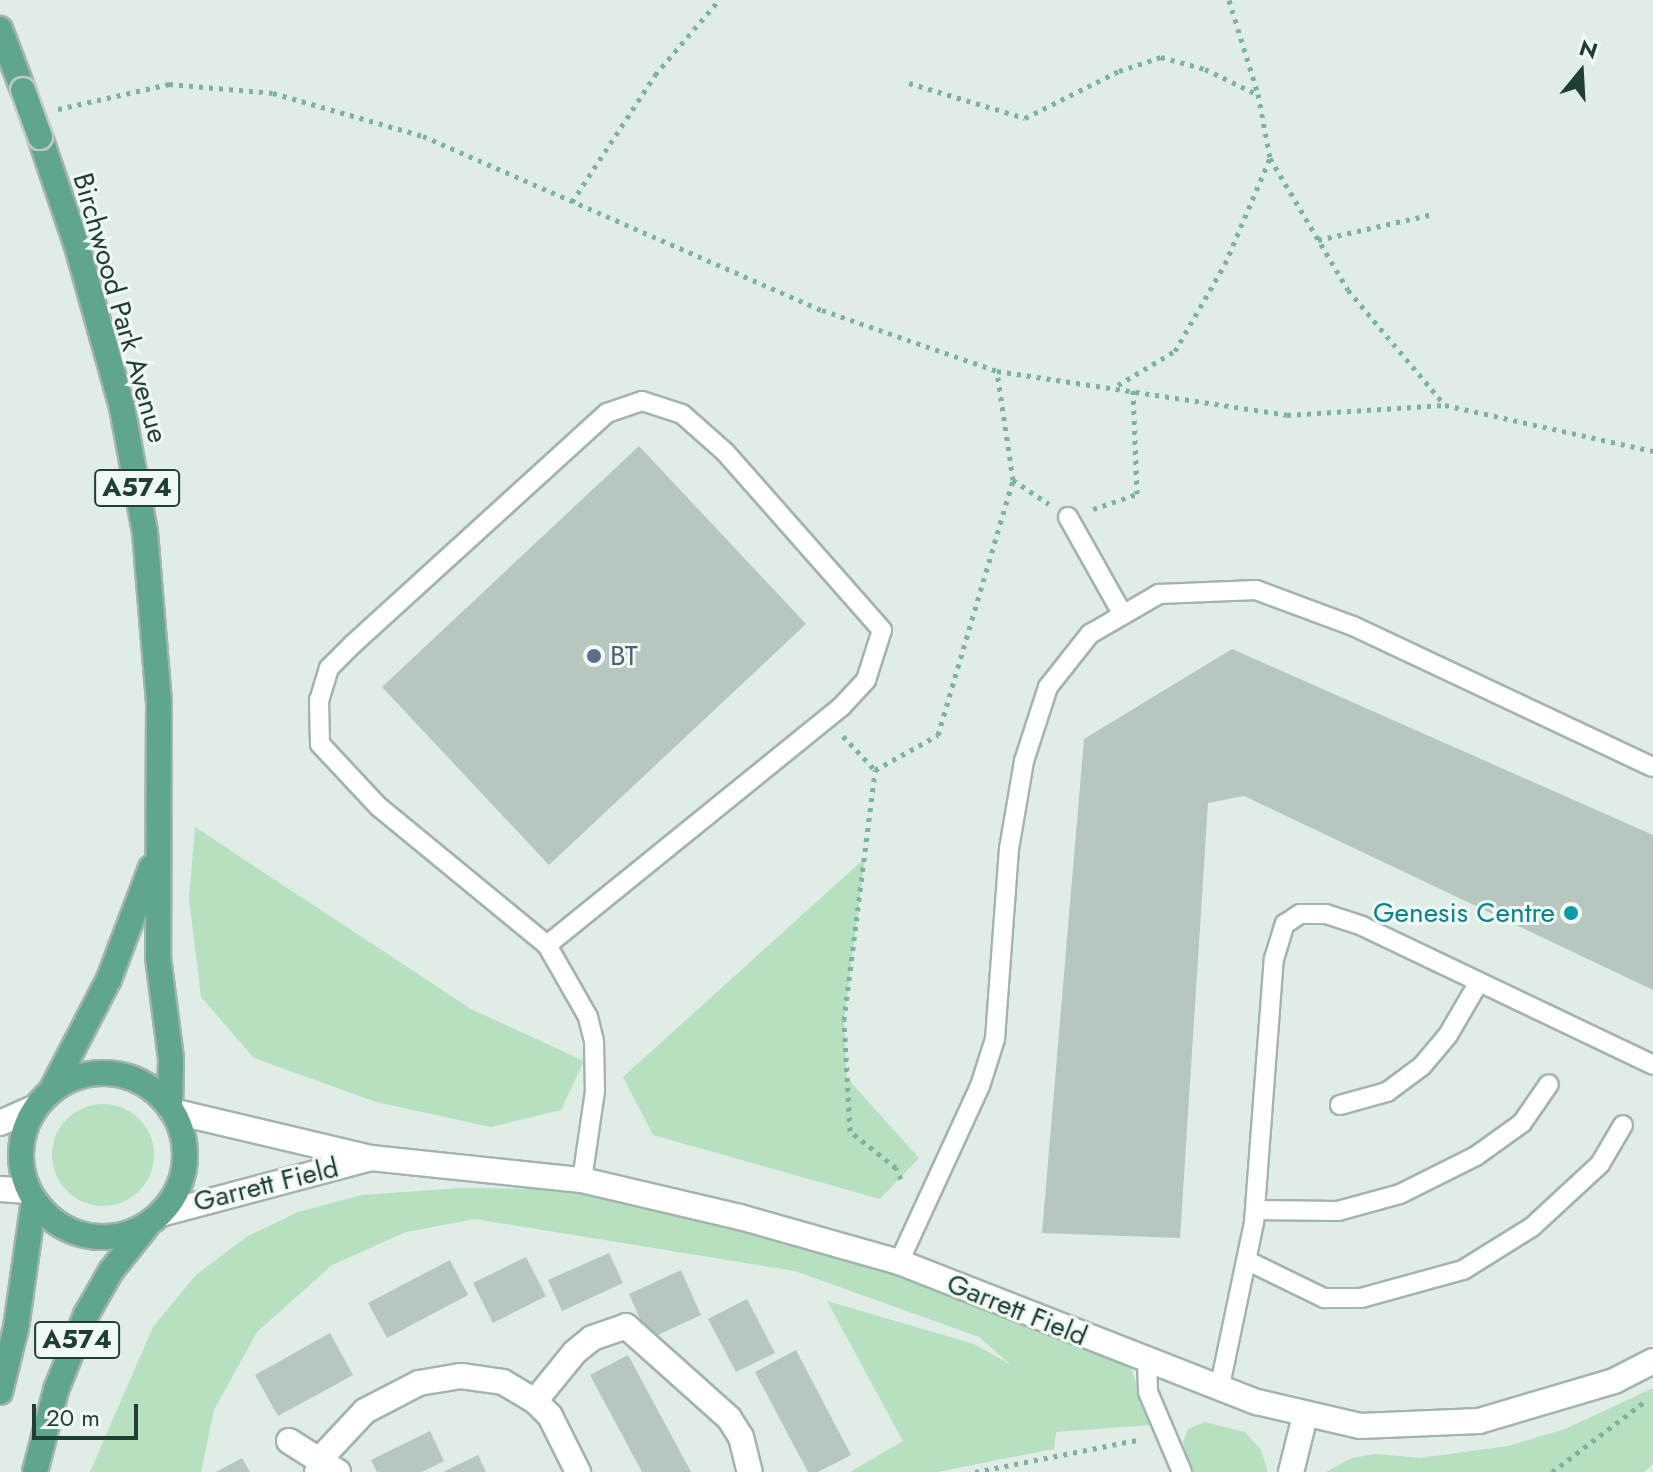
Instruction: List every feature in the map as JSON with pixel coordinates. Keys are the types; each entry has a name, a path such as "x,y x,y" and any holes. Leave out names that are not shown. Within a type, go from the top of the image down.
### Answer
{"main road":[{"name":"Birchwood Park Avenue","path":"0,29 77,246 122,407 145,532 159,702 158,957 171,1058 171,1110"},
{"name":"Birchwood Park Avenue","path":"43,1099 114,968 157,850"},
{"path":"43,1099 70,1079 114,1073 137,1080 171,1110"},
{"name":"A574","path":"0,1392 16,1328 31,1196 21,1148 43,1099"},
{"name":"A574","path":"35,1472 56,1390 86,1315 111,1271 180,1183 185,1159 182,1134 171,1110"},
{"path":"31,1196 58,1224 80,1234 127,1234 155,1218"}],"street":[{"path":"0,1123 43,1099"},
{"name":"Garrett Field","path":"171,1110 371,1158 582,1180 740,1217 899,1262 1219,1390 1305,1416 1401,1428 1479,1421 1545,1405 1653,1361"},
{"name":"Garrett Field","path":"155,1218 371,1158"},
{"path":"0,1189 31,1196"},
{"path":"535,1401 592,1338 626,1326 729,1418 741,1437 750,1472"},
{"path":"289,1441 325,1467 365,1411 430,1380 485,1377 521,1389 550,1416 578,1472"},
{"path":"1291,1472 1305,1416"}],"lane":[{"path":"547,945 827,720 866,680 882,630 725,452 682,414 642,401 607,413 353,644 329,668 319,700 320,744 379,807 547,945 588,1017 594,1041 595,1091 582,1180"},
{"path":"1068,517 1123,615"},
{"path":"899,1262 980,1086 995,1039 1009,849 1024,761 1048,687 1090,634 1159,594 1256,590 1353,626 1653,767"},
{"path":"1219,1390 1248,1261 1255,1210 1274,959 1285,924 1300,914 1326,914 1479,982 1653,1065"},
{"path":"1340,1105 1387,1092 1422,1066 1448,1035 1479,982"},
{"path":"1255,1210 1338,1211 1400,1194 1476,1156 1522,1123 1549,1084"},
{"path":"1248,1261 1324,1298 1361,1298 1463,1270 1532,1227 1600,1164 1623,1125"},
{"path":"1147,1362 1148,1392 1182,1472"}],"path":[{"path":"572,202 655,75 719,0"},
{"path":"1229,0 1258,94 1270,158 1348,290 1445,405"},
{"path":"909,83 1025,118 1119,71 1161,57 1205,69 1258,94"},
{"path":"55,110 169,84 273,93 423,136 822,310 997,371 1117,385 1287,415 1445,405 1653,451"},
{"path":"1117,385 1175,351 1225,264 1270,158"},
{"path":"1318,240 1433,214"},
{"path":"875,770 938,735 1013,480 997,371"},
{"path":"1013,480 1068,517 1137,494 1133,388"},
{"path":"827,720 875,770"},
{"path":"875,770 844,1020 850,1131 896,1168 901,1179"},
{"path":"1552,1472 1653,1396"},
{"path":"975,1472 1137,1440"}],"green space":[{"path":"195,827 471,1009 584,1061 561,1110 491,1127 376,1102 254,1058 201,997 189,899"},
{"path":"865,858 844,1020 847,1078 919,1158 880,1199 653,1135 623,1077"},
{"path":"103,1104 122,1108 139,1119 150,1136 154,1155 150,1174 139,1191 122,1202 103,1206 84,1202 67,1191 56,1174 52,1155 56,1136 67,1119 84,1108"},
{"path":"461,1188 580,1189 736,1223 897,1271 1131,1368 1150,1425 1056,1432 1054,1449 937,1472 850,1472 903,1441 827,1301 974,1344 1011,1365 979,1337 795,1271 475,1219 406,1232 332,1265 257,1332 214,1410 201,1472 90,1472 153,1327 196,1275 246,1237 298,1212 362,1195"},
{"path":"1653,1388 1653,1464 1644,1472 1326,1472 1352,1458 1375,1454 1420,1458 1508,1446 1565,1429"},
{"path":"1205,1422 1245,1432 1261,1450 1268,1472 1192,1472 1183,1442 1188,1429"}],"building":[{"name":"BT","path":"639,446 806,624 549,865 382,687"},
{"name":"Genesis Centre","path":"1232,649 1653,835 1653,990 1244,796 1208,803 1180,1238 1042,1233 1084,739"},
{"path":"609,1253 623,1283 562,1311 548,1280"},
{"path":"526,1257 546,1296 493,1323 473,1283"},
{"path":"450,1260 468,1295 387,1338 368,1303"},
{"path":"681,1270 701,1315 649,1339 629,1294"},
{"path":"747,1299 775,1353 736,1372 708,1319"},
{"path":"330,1333 353,1375 278,1416 255,1375"},
{"path":"796,1350 851,1455 818,1472 808,1472 755,1372"},
{"path":"628,1355 691,1472 642,1472 590,1375"},
{"path":"430,1431 444,1461 422,1472 377,1472 371,1460"},
{"path":"478,1455 486,1472 443,1472"},
{"path":"242,1458 250,1472 216,1472"}],"place":[{"name":"BT","path":"594,656"},
{"name":"Genesis Centre","path":"1571,913"}]}
